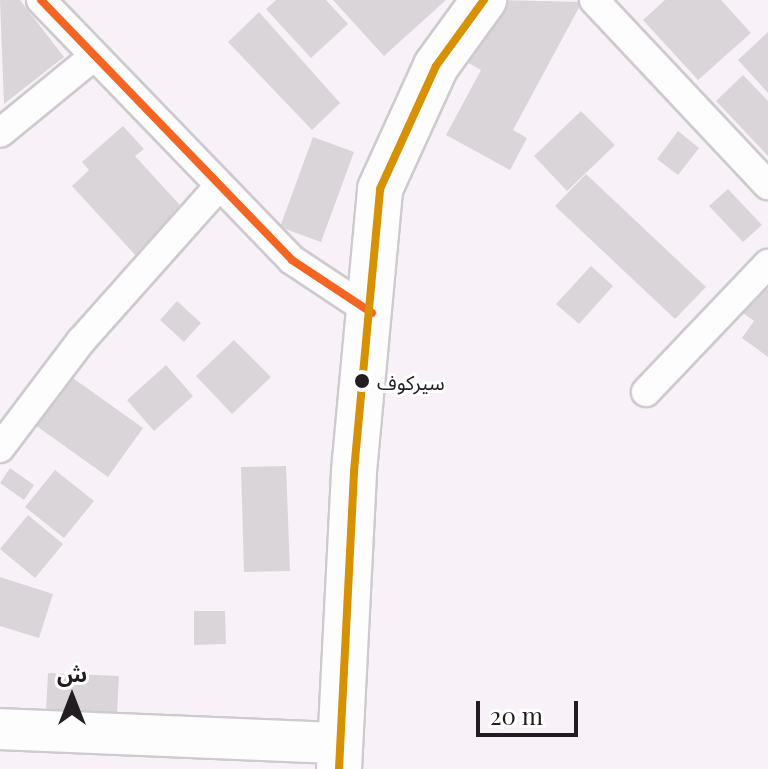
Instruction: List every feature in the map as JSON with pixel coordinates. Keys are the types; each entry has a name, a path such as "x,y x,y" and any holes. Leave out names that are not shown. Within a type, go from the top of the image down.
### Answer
{"main road":[{"path":"0,729 339,756 354,471 372,313 380,189 436,66 484,0"}],"street":[{"path":"41,0 218,187 292,260 372,313"},
{"path":"594,0 768,185"},
{"path":"0,133 94,56"},
{"path":"0,448 81,341 218,187"},
{"path":"646,392 768,264"}],"building":[{"path":"0,0 20,0 64,57 4,104"},
{"path":"276,0 326,0 348,24 311,58 266,9"},
{"path":"333,0 446,0 384,56"},
{"path":"499,0 582,2 513,130 527,138 510,170 446,135 481,70 465,61"},
{"path":"665,0 721,0 751,33 698,80 643,20"},
{"path":"259,12 340,103 312,130 228,42"},
{"path":"768,32 768,93 738,60"},
{"path":"743,75 768,101 768,156 716,101"},
{"path":"581,111 615,145 567,191 534,156"},
{"path":"123,126 144,149 135,156 188,214 138,258 72,186 89,170 82,162"},
{"path":"678,131 699,148 678,175 657,159"},
{"path":"313,137 354,152 321,242 280,227"},
{"path":"586,174 706,287 675,319 555,206"},
{"path":"728,189 762,225 743,242 709,206"},
{"path":"591,266 613,286 579,324 556,304"},
{"path":"762,286 768,290 768,357 742,338 754,321 743,313"},
{"path":"177,301 201,323 184,342 160,320"},
{"path":"234,340 271,377 232,414 196,376"},
{"path":"166,365 193,396 154,431 127,400"},
{"path":"70,376 143,428 108,477 35,425"},
{"path":"286,466 290,571 244,572 241,467"},
{"path":"10,468 34,485 24,500 0,483"},
{"path":"55,470 94,501 64,538 25,507"},
{"path":"28,515 63,544 35,578 0,549"},
{"path":"0,577 53,594 39,638 0,626"},
{"path":"194,611 225,611 226,644 194,645"},
{"path":"48,673 119,676 117,715 46,712"}],"transit line":[{"path":"41,0 292,260 372,313"},
{"path":"339,769 354,471 380,189 436,66 484,0"}],"place":[{"name":"سيركوف","path":"362,381"}]}
